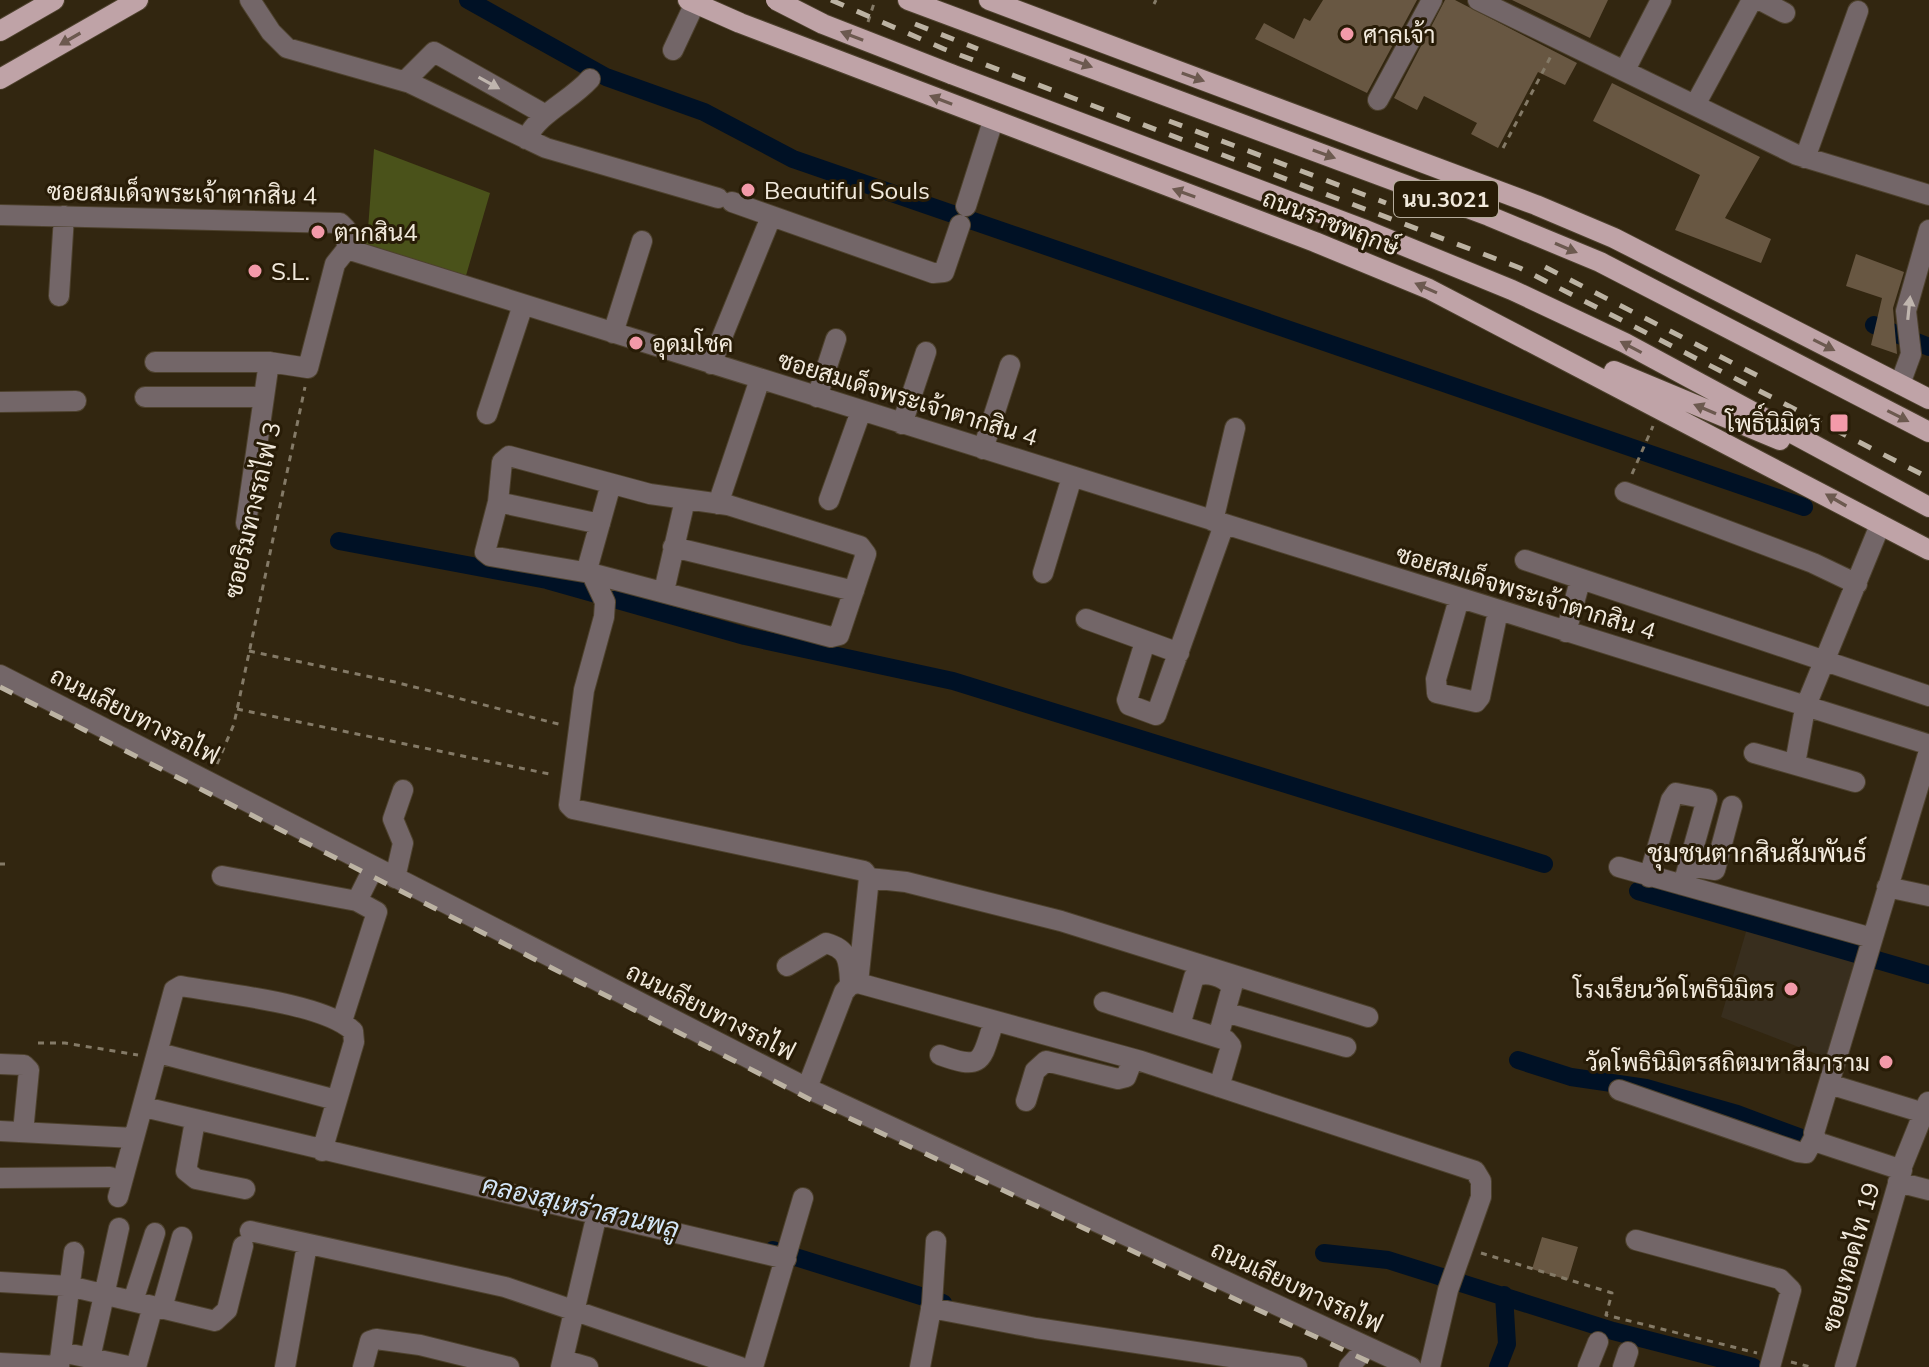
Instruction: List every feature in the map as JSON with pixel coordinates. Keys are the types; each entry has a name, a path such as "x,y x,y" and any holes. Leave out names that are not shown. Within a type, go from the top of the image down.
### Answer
{"main road":[{"path":"0,31 34,6 54,0"},
{"path":"0,79 138,0"},
{"path":"716,0 740,23"},
{"name":"ถนนราชพฤกษ์","path":"776,0 823,24 1363,229 1512,290 1625,343 1929,507"},
{"name":"นบ.3021","path":"908,0 1489,216 1600,262 1929,432"},
{"name":"นบ.3021","path":"989,0 1536,205 1680,272 1929,399"},
{"name":"ถนนราชพฤกษ์","path":"692,2 993,121 1359,259 1496,322 1929,550"},
{"path":"1680,272 1868,400"},
{"path":"1496,322 1881,482"}],"street":[{"path":"250,0 271,32 287,48 405,81 546,148 725,200 933,273 944,272 993,121"},
{"path":"1378,100 1432,0"},
{"path":"1478,0 1805,158 1929,195"},
{"path":"1625,70 1661,0"},
{"path":"1695,105 1752,0"},
{"path":"1760,0 1785,13"},
{"path":"673,50 692,2"},
{"path":"1805,158 1858,11"},
{"path":"405,81 434,52 544,114"},
{"path":"526,139 544,114 576,95 590,79"},
{"name":"ซอยสมเด็จพระเจ้าตากสิน 4","path":"0,215 340,223 346,229 347,249 1805,708"},
{"path":"59,296 64,216"},
{"path":"711,364 771,217"},
{"path":"1900,384 1911,354 1906,311 1929,230"},
{"path":"613,333 642,241"},
{"path":"155,362 269,362 308,368 335,264 347,249"},
{"path":"487,414 523,305"},
{"path":"817,397 836,339"},
{"path":"902,424 926,352"},
{"path":"246,523 269,362"},
{"path":"983,449 1010,365"},
{"path":"718,504 760,379"},
{"path":"145,397 264,397"},
{"path":"0,402 76,401"},
{"path":"829,500 861,411"},
{"path":"1145,642 1127,700 1129,705 1156,715 1179,653 1218,523 1235,428"},
{"path":"509,456 611,484 718,504 860,546 866,554 839,635 831,637 664,591 598,588 485,552 498,502 502,462 509,456"},
{"path":"1043,573 1072,477"},
{"path":"611,484 588,566 598,588 569,805 578,813 864,871 869,878 854,984 844,992 807,1088"},
{"path":"1625,492 1813,563 1857,584"},
{"path":"664,591 685,500"},
{"path":"498,502 600,524"},
{"path":"1795,764 1805,708 1880,525"},
{"path":"673,547 854,591"},
{"path":"1525,560 1929,696"},
{"path":"1566,632 1580,581"},
{"path":"1459,599 1436,679 1437,693 1476,702 1480,697 1498,611"},
{"path":"1086,619 1179,653"},
{"name":"ถนนเลียบทางรถไฟ","path":"0,675 807,1088 1411,1367"},
{"path":"1805,708 1927,744 1929,751 1920,815 1887,887 1812,1144"},
{"path":"1754,753 1855,782"},
{"path":"395,878 403,843 393,819 403,790"},
{"path":"1619,867 1649,877 1686,876 1715,870 1739,808 1676,793 1649,877"},
{"path":"1686,876 1707,799"},
{"path":"357,901 374,867"},
{"path":"222,876 357,901 377,912 342,1021"},
{"path":"1686,876 1867,951"},
{"path":"869,878 906,882 1061,921 1368,1017"},
{"path":"1887,887 1929,896"},
{"path":"787,966 826,943 839,947 849,959 854,984"},
{"path":"1180,1025 1194,977 1201,974 1229,982 1232,987 1218,1037"},
{"path":"854,984 1133,1059 1475,1171 1481,1181 1481,1197 1448,1290 1430,1367"},
{"path":"118,1197 174,990 181,986 311,1011 342,1021 353,1031 354,1042 323,1148"},
{"path":"1104,1002 1218,1037 1231,1046 1219,1087"},
{"path":"1225,1012 1346,1047"},
{"path":"940,1055 968,1065 975,1064 982,1058 994,1021"},
{"path":"158,1056 336,1100"},
{"path":"1026,1101 1035,1071 1046,1061 1118,1079 1126,1077 1133,1059"},
{"path":"0,1064 24,1065 29,1070 23,1132"},
{"path":"1829,1084 1926,1106 1900,1175 1929,1190"},
{"name":"ซอยเทอดไท 19","path":"1619,1090 1798,1152 1812,1144 1900,1175 1845,1367"},
{"path":"144,1107 787,1256"},
{"path":"195,1121 186,1171 196,1179 245,1189"},
{"path":"0,1131 134,1138"},
{"path":"0,1178 110,1177"},
{"path":"753,1367 803,1198"},
{"path":"588,1367 562,1364 597,1214"},
{"path":"90,1358 119,1228"},
{"path":"0,1363 90,1358 135,1367 149,1305 155,1233"},
{"path":"149,1305 182,1237"},
{"path":"0,1282 69,1286 215,1321 221,1319 227,1310 246,1238 307,1245 505,1287 740,1367"},
{"path":"1636,1240 1780,1279 1788,1284 1791,1290 1771,1362"},
{"path":"920,1367 932,1302 936,1241"},
{"path":"285,1367 307,1245"},
{"path":"59,1362 74,1252"},
{"path":"932,1302 1036,1328 1297,1367"},
{"path":"363,1367 373,1339 420,1345 509,1367"},
{"path":"1588,1367 1598,1342"},
{"path":"1349,1367 1367,1347"}],"path":[{"path":"1503,148 1559,39"},
{"name":"ซอยริมทางรถไฟ 3","path":"209,783 237,709 308,368"},
{"path":"1639,458 1653,426"},
{"path":"249,651 395,682 578,729"},
{"path":"237,709 573,779"},
{"path":"38,1043 65,1043 158,1056"},
{"path":"1463,1247 1612,1293 1606,1315 1771,1362 1811,1367"}],"shaded area":[{"name":"โรงเรียนวัดโพธินิมิตร","path":"1748,925 1862,961 1832,1060 1721,1017"}],"green space":[{"path":"374,149 490,193 465,279 353,245 368,229"}],"building":[{"path":"1323,0 1417,0 1367,93 1255,39 1264,23 1294,39 1304,18 1310,21"},
{"path":"1445,0 1455,0 1577,63 1565,85 1538,72 1498,148 1471,134 1477,123 1424,96 1417,110 1394,98"},
{"path":"1512,0 1608,0 1590,38"},
{"path":"1612,83 1760,157 1725,218 1771,239 1761,263 1675,230 1700,175 1593,121"},
{"path":"1856,254 1904,272 1893,308 1897,354 1871,345 1882,298 1846,286"},
{"path":"1542,1237 1578,1247 1568,1280 1532,1269"}],"waterway":[{"path":"468,0 606,77 704,112 793,159 1804,507"},
{"path":"1874,325 1929,347"},
{"path":"339,541 547,580 745,636 953,681 1544,864"},
{"path":"1638,891 1929,975"},
{"path":"1518,1060 1571,1077 1646,1088 1737,1114 1823,1146"},
{"name":"คลองสุเหร่าสวนพลู","path":"773,1250 943,1303"},
{"path":"1324,1253 1388,1260 1613,1331 1753,1367"},
{"path":"1498,1367 1507,1344 1504,1295"}],"railway":[{"path":"831,0 944,49 1520,268 1929,478"},
{"path":"915,24 978,49"},
{"path":"1169,121 1386,203"},
{"path":"1545,267 1766,380"},
{"path":"0,687 817,1103 1380,1367"}],"place":[{"name":"ศาลเจ้า","path":"1347,34"},
{"name":"Beautiful Souls","path":"748,190"},
{"name":"ตากสิน4","path":"318,232"},
{"name":"S.L.","path":"255,271"},
{"name":"อุดมโชค","path":"636,343"},
{"name":"โพธิ์นิมิตร","path":"1839,423"},
{"name":"โรงเรียนวัดโพธินิมิตร","path":"1791,989"},
{"name":"วัดโพธินิมิตรสถิตมหาสีมาราม","path":"1886,1062"}],"district":[{"name":"ชุมชนตากสินสัมพันธ์","path":"1757,852"}]}
